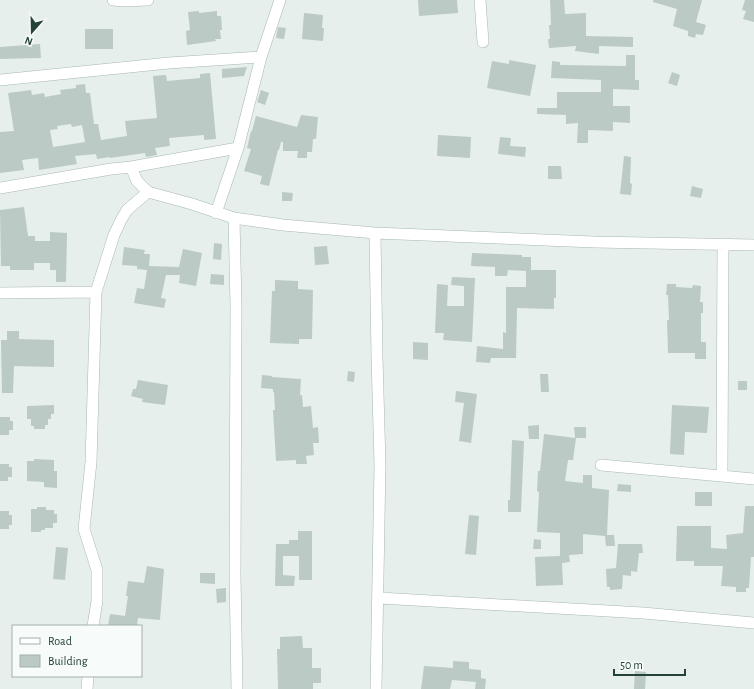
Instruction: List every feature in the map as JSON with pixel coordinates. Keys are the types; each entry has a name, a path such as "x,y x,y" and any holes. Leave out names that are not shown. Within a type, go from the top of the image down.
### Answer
{"street":[{"path":"113,0 123,2 148,0"},
{"path":"216,213 238,148 261,57 280,0"},
{"path":"480,0 483,42"},
{"path":"0,80 169,63 261,57"},
{"path":"0,188 238,148"},
{"path":"131,167 137,181 148,192 192,204 234,218 283,225 375,233 594,242 754,245"},
{"path":"93,625 98,601 97,570 84,529 91,462 96,292 114,235 121,220 127,210 148,192"},
{"path":"234,218 236,305 235,575 237,689"},
{"path":"375,233 376,357 380,465 379,598 376,689"},
{"path":"722,476 723,244"},
{"path":"0,293 96,292"},
{"path":"601,465 754,479"},
{"path":"379,598 643,613 754,623"},
{"path":"87,689 88,677"}],"building":[{"path":"418,0 457,0 458,13 419,16"},
{"path":"550,0 564,0 565,14 586,13 586,36 633,37 633,47 599,46 599,54 575,51 576,46 549,48 549,25 551,25"},
{"path":"653,0 702,0 696,22 706,25 703,35 696,34 695,38 688,36 688,31 673,26 677,9 653,2"},
{"path":"745,0 754,0 754,22 743,19 746,11 742,10"},
{"path":"199,11 199,13 217,11 217,16 221,16 221,39 187,45 186,31 190,30 188,12"},
{"path":"304,13 323,15 323,41 302,39"},
{"path":"278,27 286,28 284,39 276,38"},
{"path":"85,29 113,29 113,49 85,49"},
{"path":"40,44 41,58 0,59 0,47"},
{"path":"626,55 635,55 635,80 639,80 639,90 613,89 613,106 630,106 630,123 613,122 613,131 588,130 588,143 577,143 578,123 566,124 566,115 537,114 537,108 557,108 557,92 601,92 601,80 551,78 552,61 560,62 560,65 626,66"},
{"path":"509,60 536,65 530,96 487,88 492,61 509,64"},
{"path":"247,67 244,76 222,78 222,69"},
{"path":"672,72 680,75 677,86 668,83"},
{"path":"210,73 216,139 204,140 204,135 169,138 170,146 155,148 157,155 146,157 145,153 97,159 96,154 75,156 77,164 39,170 38,158 22,160 24,170 0,173 0,132 14,131 8,93 31,90 32,95 44,93 45,97 61,94 60,90 76,88 76,85 85,84 86,93 90,93 94,124 98,124 101,140 127,136 125,121 157,118 153,76 166,75 167,81 200,78 200,74","holes":["71,124 72,127 82,125 85,142 53,147 50,130 58,129 57,126"]},
{"path":"261,90 269,93 265,105 257,102"},
{"path":"301,115 318,117 316,139 313,139 312,152 307,152 307,158 297,158 298,151 283,151 283,142 281,142 269,186 260,184 262,176 244,171 251,149 247,148 256,116 297,127"},
{"path":"438,135 471,137 470,158 437,156"},
{"path":"500,137 511,138 510,146 526,147 525,157 498,154"},
{"path":"624,156 631,157 631,195 620,194"},
{"path":"548,166 561,166 562,179 548,179"},
{"path":"692,186 703,189 701,198 690,196"},
{"path":"282,192 293,193 292,201 282,201"},
{"path":"24,207 28,236 35,236 35,241 50,241 50,232 67,233 66,282 56,282 56,270 50,270 50,263 34,263 34,270 10,270 10,266 1,266 0,210"},
{"path":"214,243 222,244 221,260 213,259"},
{"path":"327,246 329,264 315,265 314,247"},
{"path":"124,247 145,250 144,254 150,254 149,266 179,267 183,249 202,253 196,286 179,283 180,275 166,275 161,298 166,299 164,308 134,303 137,288 144,289 147,270 137,269 137,266 122,265"},
{"path":"472,253 522,255 522,257 531,257 531,270 556,270 556,298 554,298 554,309 517,308 516,358 491,358 490,363 476,362 477,346 503,349 503,332 506,333 506,287 526,287 526,271 508,270 507,276 495,276 495,267 471,266"},
{"path":"211,274 224,275 224,285 210,284"},
{"path":"452,277 475,278 472,342 443,340 444,333 435,333 437,284 448,285 447,306 464,306 464,286 451,285"},
{"path":"275,280 298,281 298,289 313,290 312,339 299,339 299,344 270,343 272,291 275,291"},
{"path":"667,284 676,284 676,287 692,288 693,285 701,286 700,302 703,302 703,313 701,313 701,342 706,342 706,359 695,359 695,353 668,353 667,320 669,320 668,295 666,295"},
{"path":"7,331 19,331 19,339 54,340 54,367 14,366 13,393 2,393 1,340 7,340"},
{"path":"413,342 428,343 428,360 413,359"},
{"path":"348,371 355,372 354,382 347,381"},
{"path":"540,374 548,374 549,392 541,392"},
{"path":"262,375 301,379 300,395 302,395 303,407 311,406 313,428 318,427 319,443 313,443 314,455 306,456 307,464 296,464 296,460 276,461 273,410 275,410 274,392 273,389 261,388"},
{"path":"138,380 168,385 165,405 142,402 143,399 131,396 133,389 136,389"},
{"path":"738,381 747,381 747,390 738,390"},
{"path":"456,391 477,394 471,443 459,441 464,403 455,402"},
{"path":"54,405 54,414 51,414 51,419 48,419 48,425 45,425 45,429 34,429 34,426 31,426 31,419 27,419 27,406"},
{"path":"672,405 709,407 707,433 685,432 684,455 670,454"},
{"path":"0,417 10,417 10,421 13,421 13,430 9,430 9,435 0,435"},
{"path":"539,425 539,439 529,439 528,426"},
{"path":"574,427 586,427 586,438 576,438 573,460 568,460 565,481 583,483 583,475 592,475 592,488 609,490 607,535 614,535 615,546 606,546 605,536 583,534 583,554 569,555 570,562 562,563 563,585 536,586 535,557 560,556 560,533 537,532 539,492 537,491 538,471 540,471 544,434 575,438"},
{"path":"512,440 524,441 521,512 508,512 508,500 510,500"},
{"path":"34,459 54,460 54,471 57,471 57,488 44,487 44,482 27,481 27,461 34,461"},
{"path":"0,464 9,464 9,467 12,467 12,477 8,477 8,481 0,481"},
{"path":"618,484 631,485 631,492 617,491"},
{"path":"695,492 712,492 712,506 695,506"},
{"path":"745,506 754,506 754,557 751,557 749,588 746,588 746,592 736,592 736,587 721,586 723,566 694,566 694,561 676,561 677,526 711,526 711,548 727,549 726,535 743,533"},
{"path":"37,507 46,507 46,510 54,510 54,514 57,514 57,523 53,523 53,528 45,528 45,530 41,530 41,532 31,532 31,509 37,509"},
{"path":"0,511 9,511 9,515 12,515 12,525 9,525 9,529 0,529"},
{"path":"469,515 479,516 476,555 465,554"},
{"path":"298,531 312,531 312,580 299,580 299,556 283,556 283,575 295,576 294,586 275,586 276,544 289,544 289,540 298,540"},
{"path":"534,539 541,540 541,549 533,549"},
{"path":"618,544 642,544 643,553 639,553 637,572 631,571 631,576 623,575 622,589 610,590 610,587 607,587 606,569 616,568"},
{"path":"56,547 68,548 65,580 53,579"},
{"path":"147,566 164,569 160,620 138,618 137,625 108,625 110,614 125,616 128,596 126,596 128,581 144,583"},
{"path":"200,573 215,573 215,584 200,583"},
{"path":"226,588 226,602 217,603 216,589"},
{"path":"302,636 303,648 312,648 312,668 321,668 321,683 313,683 313,689 278,689 277,649 280,649 280,637"},
{"path":"453,661 469,662 469,669 481,670 481,678 486,679 485,689 475,689 476,682 452,680 450,689 421,689 424,666 453,668"},
{"path":"635,671 646,672 645,689 634,689"}]}
